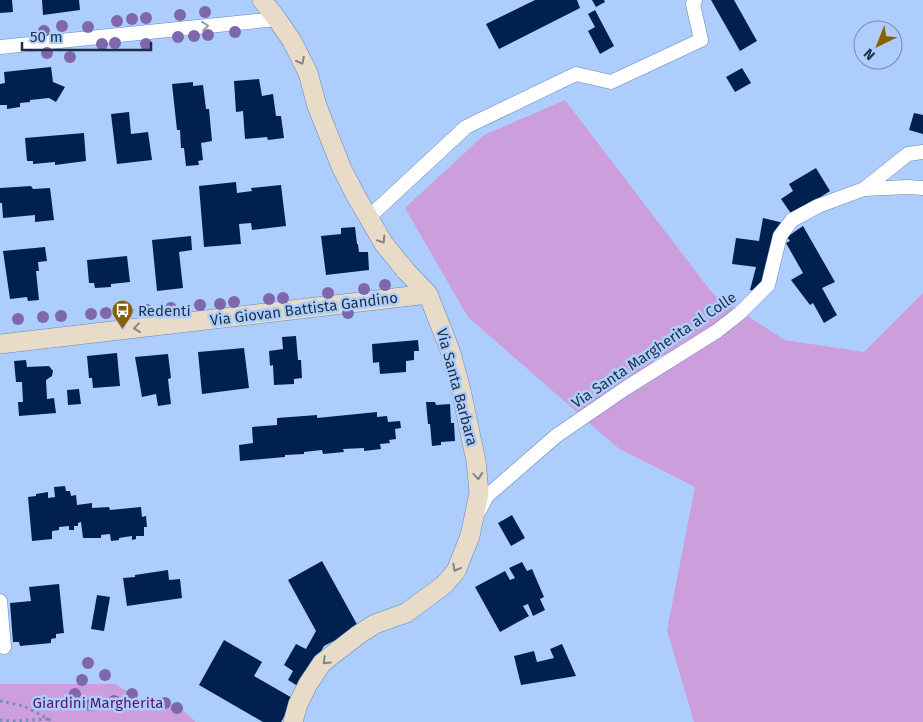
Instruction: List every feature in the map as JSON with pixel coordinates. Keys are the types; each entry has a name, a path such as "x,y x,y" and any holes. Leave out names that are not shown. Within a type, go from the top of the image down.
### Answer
{"street":[{"name":"Via Santa Barbara","path":"262,0 292,42 308,73 317,106 342,169 368,218 384,244 428,294 451,354 461,390 476,461 479,493 474,523 456,571 444,585 406,613 375,624 358,634 322,663 298,704 293,722"},
{"path":"368,218 466,127 576,74 612,82 701,40 693,4 695,0"},
{"path":"0,47 277,19"},
{"name":"Via Santa Margherita al Colle","path":"864,189 908,154 923,152"},
{"name":"Via Santa Margherita al Colle","path":"474,523 487,496 556,436 626,388 717,331 760,295 768,285 780,236 792,220 818,206 864,189 923,188"},
{"name":"Via Giovan Battista Gandino","path":"0,344 428,294"},
{"path":"0,601 4,647"}],"path":[{"path":"0,701 24,706 54,722"},
{"path":"0,720 11,722 50,719"}],"green space":[{"path":"565,100 713,294 785,340 864,352 923,293 923,722 694,722 667,630 695,487 618,448 468,317 405,208 484,135"},
{"name":"Giardini Margherita","path":"0,684 115,684 158,711 174,703 196,722 0,722"}],"building":[{"path":"0,0 12,0 13,12 0,13"},
{"path":"42,0 79,0 80,10 43,15"},
{"path":"535,0 577,0 580,8 499,49 486,24"},
{"path":"592,0 604,0 605,2 596,7"},
{"path":"711,0 734,0 757,41 740,51"},
{"path":"595,10 614,46 600,54 588,31 595,27 588,14"},
{"path":"51,67 53,82 65,87 56,102 49,98 30,100 30,102 20,103 20,107 7,109 7,105 0,105 0,84 5,83 4,72"},
{"path":"742,68 751,83 735,92 726,77"},
{"path":"259,79 262,96 273,94 276,116 281,116 284,138 268,140 267,137 245,139 243,111 236,112 234,81"},
{"path":"193,82 193,86 203,85 206,109 209,109 212,141 201,143 203,160 198,161 199,165 186,166 184,148 181,148 180,130 177,130 172,84"},
{"path":"129,112 131,134 148,132 152,160 117,164 111,114"},
{"path":"914,113 923,115 923,134 909,130"},
{"path":"84,133 86,161 55,165 55,162 33,164 33,161 27,161 25,138"},
{"path":"816,168 830,191 792,215 781,199 793,191 789,184"},
{"path":"236,182 237,193 252,191 251,188 281,185 286,226 252,230 251,223 239,224 241,244 204,247 199,186"},
{"path":"31,186 33,189 50,188 54,220 35,222 35,215 3,218 0,188"},
{"path":"763,218 784,223 760,292 750,290 756,267 732,264 736,238 759,241"},
{"path":"803,226 835,282 822,288 837,315 824,323 813,303 810,305 791,280 803,273 786,243 790,241 787,237"},
{"path":"355,227 359,252 368,252 369,270 326,275 321,236 341,234 341,228"},
{"path":"191,236 192,250 179,252 183,288 157,291 152,240"},
{"path":"45,247 47,261 38,262 39,271 36,271 39,300 28,301 27,297 10,299 3,251"},
{"path":"127,256 130,282 111,284 111,287 95,288 94,283 89,283 87,260"},
{"path":"296,336 298,360 301,360 302,378 294,379 294,384 274,385 273,365 270,366 269,351 283,349 282,337"},
{"path":"418,340 419,351 414,351 414,360 406,361 406,372 380,374 379,362 373,363 372,344"},
{"path":"244,348 249,388 202,394 198,352"},
{"path":"117,353 120,386 93,388 92,378 89,378 87,356"},
{"path":"168,354 171,378 168,379 171,404 158,406 156,394 142,397 135,357"},
{"path":"26,360 27,367 49,366 53,371 52,376 46,380 47,399 54,398 56,413 19,416 18,402 23,402 22,382 16,382 14,361"},
{"path":"79,389 81,404 68,405 67,390"},
{"path":"426,402 435,402 436,405 450,404 451,423 454,423 455,441 441,442 441,445 432,446"},
{"path":"377,412 377,417 387,416 388,422 400,421 401,428 395,429 396,439 389,440 390,443 380,444 381,449 364,451 364,448 343,449 344,452 323,454 322,450 304,452 304,454 285,455 285,457 240,461 239,445 253,443 252,427 277,425 277,418 317,415 317,418"},
{"path":"65,486 66,491 70,491 71,496 76,495 77,505 92,503 92,508 109,507 110,510 141,507 142,517 146,516 147,527 144,527 144,536 136,536 136,539 132,540 132,536 111,541 110,534 101,535 101,538 83,538 81,522 78,523 78,526 74,526 74,530 69,530 69,526 59,527 59,530 52,531 52,539 32,541 28,497 48,492 48,498 55,497 54,487"},
{"path":"512,515 525,538 511,546 498,523"},
{"path":"322,561 359,628 324,646 301,688 288,680 293,671 284,665 296,644 306,649 316,631 288,580"},
{"path":"522,562 527,571 532,569 544,597 540,599 545,610 533,616 528,604 523,606 529,616 500,632 475,587 505,571 510,580 515,578 509,568"},
{"path":"168,570 169,580 180,579 182,598 127,606 123,578"},
{"path":"59,584 64,633 56,634 56,638 51,639 51,643 20,646 19,642 13,642 10,603 31,601 29,587"},
{"path":"97,595 110,597 104,631 91,629"},
{"path":"224,640 262,662 254,676 294,699 281,722 263,722 199,685"},
{"path":"562,644 576,676 521,685 514,656 534,651 537,662 554,658 550,649"}],"place":[{"name":"Redenti","path":"122,330"}]}
